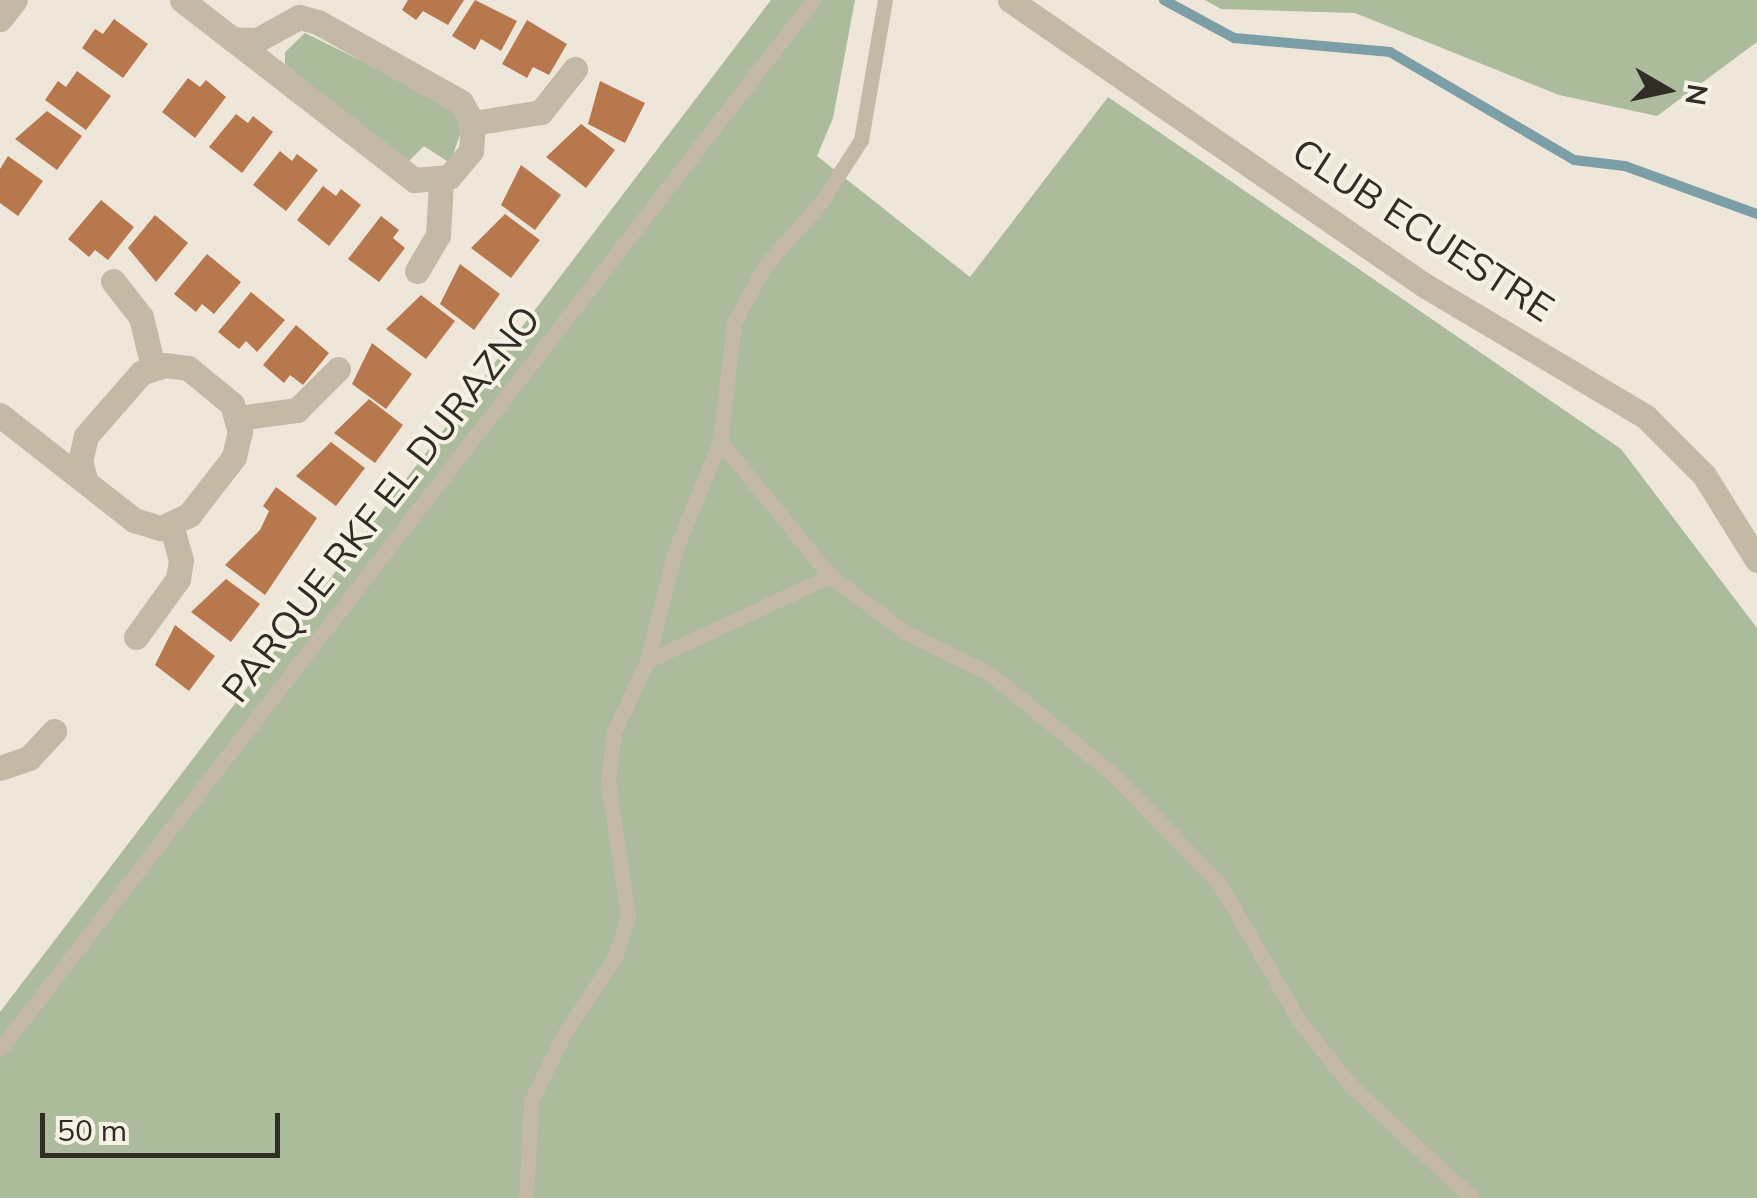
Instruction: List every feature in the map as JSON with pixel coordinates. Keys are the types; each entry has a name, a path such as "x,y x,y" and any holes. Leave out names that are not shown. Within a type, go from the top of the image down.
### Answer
{"street":[{"path":"0,19 15,0"},
{"path":"182,0 406,175 441,181"},
{"name":"CLUB ECUESTRE","path":"1010,0 1424,285 1646,417 1704,475 1757,560"},
{"path":"234,40 258,40 299,17 318,22 440,86 461,102 473,123 471,151 441,181 438,235 417,271"},
{"path":"278,72 273,53 279,30"},
{"path":"473,123 542,112 575,69"},
{"path":"113,281 141,317 153,368"},
{"path":"0,414 86,482 146,526 171,526 189,515 234,457 239,418 198,372 153,368 131,382 86,436 80,461 86,482"},
{"path":"239,418 297,410 338,369"},
{"path":"38,444 64,445 86,436"},
{"path":"136,637 178,579 181,560 171,526"},
{"path":"0,768 29,758 54,732"}],"lane":[{"name":"PARQUE RKF EL DURAZNO","path":"0,1049 813,0"},
{"path":"526,1198 531,1101 563,1036 615,957 628,916 608,782 614,732 647,661 676,548 720,441 734,323 764,267 822,202 862,140 884,0"},
{"path":"720,441 830,576 905,632 990,674 1110,772 1219,884 1298,1019 1350,1086 1472,1198"},
{"path":"647,661 830,576"}],"green space":[{"path":"771,0 855,0 833,118 817,156 970,277 1108,97 1621,449 1757,628 1757,1198 0,1198 0,1012"},
{"path":"1205,0 1757,0 1757,42 1657,116 1559,95 1355,13 1221,9"},
{"path":"305,33 445,102 460,119 461,132 450,163 424,146 406,164 285,64 285,52"}],"building":[{"path":"408,0 464,0 448,25 423,11 416,20 402,10"},
{"path":"475,0 517,21 501,51 481,39 475,50 452,36"},
{"path":"114,19 148,44 123,78 82,48 95,29 103,34"},
{"path":"527,20 567,44 549,75 533,67 527,78 502,64"},
{"path":"77,71 111,96 86,130 45,100 58,81 66,87"},
{"path":"188,78 200,87 206,80 226,97 195,138 162,112"},
{"path":"600,81 645,103 625,143 588,124"},
{"path":"47,111 82,136 57,170 15,139"},
{"path":"236,114 248,123 253,116 273,132 242,173 209,147"},
{"path":"581,124 615,150 586,188 546,157"},
{"path":"280,151 292,161 297,154 318,170 286,211 253,185"},
{"path":"8,156 43,181 18,216 0,203 0,169"},
{"path":"521,165 561,195 535,230 501,205"},
{"path":"323,186 336,196 341,189 361,205 329,246 297,220"},
{"path":"101,200 134,227 108,260 95,250 89,257 68,239"},
{"path":"505,214 540,240 511,278 471,248"},
{"path":"155,215 188,243 156,282 128,248"},
{"path":"381,216 399,230 393,238 405,248 379,282 348,259"},
{"path":"207,254 241,282 214,314 202,304 196,312 174,294"},
{"path":"460,264 500,294 474,330 440,304"},
{"path":"251,292 285,320 257,352 246,341 239,349 218,332"},
{"path":"421,295 455,321 426,359 386,329"},
{"path":"296,325 329,353 303,385 290,375 284,383 263,365"},
{"path":"372,343 412,374 386,409 352,384"},
{"path":"369,399 403,425 375,463 334,433"},
{"path":"331,442 365,468 336,506 296,476"},
{"path":"276,487 317,518 265,595 225,565 260,530 269,511 263,506"},
{"path":"226,579 260,604 231,642 191,612"},
{"path":"175,625 215,656 189,691 155,665"}],"waterway":[{"path":"1164,0 1234,38 1390,52 1574,160 1625,166 1757,214"}]}
